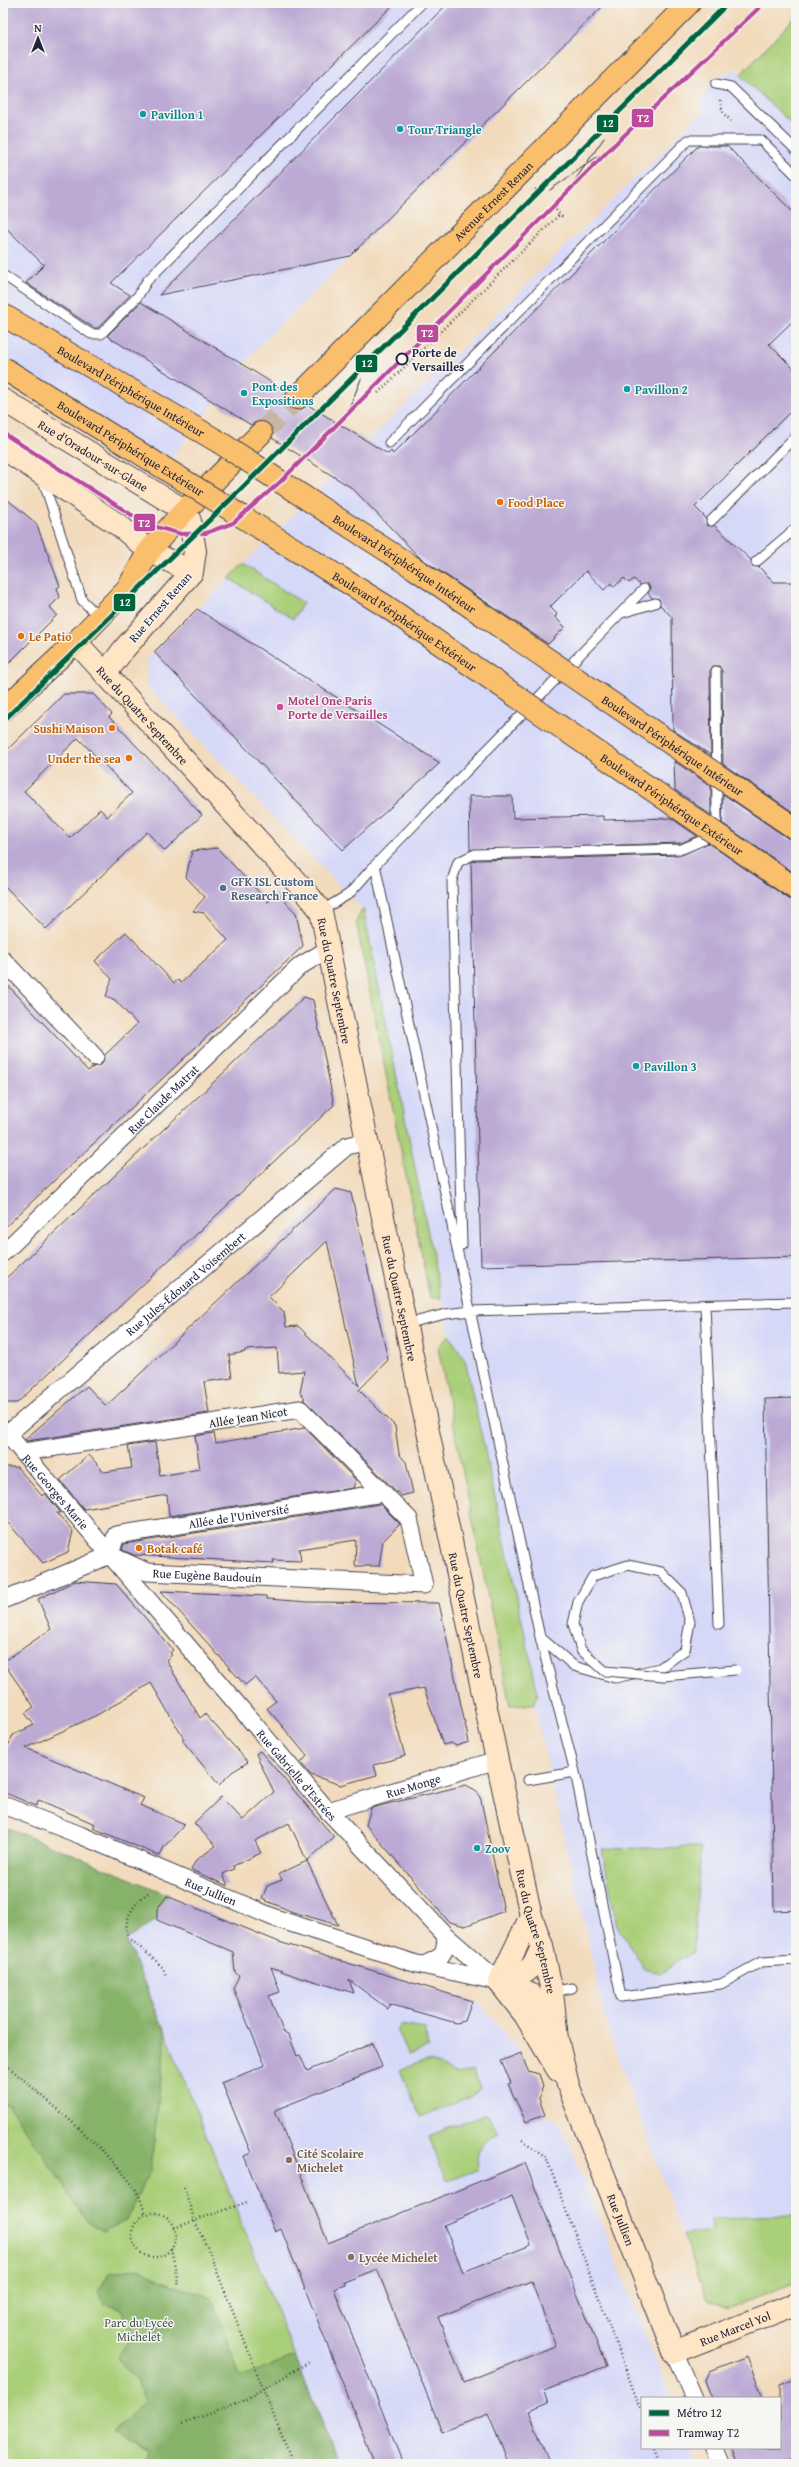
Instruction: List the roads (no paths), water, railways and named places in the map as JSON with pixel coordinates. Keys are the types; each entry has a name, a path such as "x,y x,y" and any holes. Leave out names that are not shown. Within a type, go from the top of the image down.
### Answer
{"main road":[{"name":"Avenue Ernest Renan","path":"297,398 689,3"},
{"name":"Boulevard Périphérique Intérieur","path":"3,315 219,442 414,568 796,829"},
{"name":"Boulevard Périphérique Extérieur","path":"3,368 384,605 796,889"},
{"path":"3,710 100,618 128,588 148,551 261,434"}],"street":[{"name":"Rue d'Oradour-sur-Glane","path":"3,400 185,511"},
{"path":"3,448 120,526 148,551 192,572"},
{"name":"Rue Ernest Renan","path":"105,674 124,649 192,572 195,551 191,528 185,511"},
{"name":"Rue du Quatre Septembre","path":"76,642 310,896 321,911 327,950 531,1916 542,1946 562,1990 557,2039"},
{"name":"Rue Claude Matrat","path":"3,1253 300,966 327,950"},
{"path":"3,960 95,1057"},
{"name":"Rue Jules-Édouard Voisembert","path":"5,1434 347,1146 367,1141"},
{"name":"Allée Jean Nicot","path":"24,1452 300,1409 409,1519 424,1585"},
{"name":"Rue Georges Marie","path":"5,1434 24,1452 110,1555"},
{"name":"Allée de l'Université","path":"110,1555 116,1535 383,1492"},
{"path":"3,1600 110,1555"},
{"name":"Rue Eugène Baudouin","path":"110,1555 147,1572 424,1585"},
{"name":"Rue Gabrielle d'Estrées","path":"110,1555 328,1811 446,1936 499,1982"},
{"name":"Rue Monge","path":"328,1811 497,1760"},
{"name":"Rue Jullien","path":"3,1805 80,1835 275,1918 424,1965 499,1982"},
{"path":"499,1982 531,1916"},
{"path":"424,1965 441,1957 445,1950 446,1936"},
{"path":"499,1982 519,1976 535,1965 542,1946"},
{"path":"499,1982 530,1994 557,2039"},
{"path":"499,1982 525,2015 568,2085"},
{"name":"Rue Jullien","path":"557,2039 568,2085 674,2352 694,2397"},
{"name":"Rue Marcel Yol","path":"674,2352 796,2304"},
{"path":"714,2449 721,2464"}],"lane":[{"path":"3,275 91,334 101,334 138,296 147,281 422,3"},
{"path":"716,84 731,87 796,150"},
{"path":"389,443 688,140 761,140 796,175"},
{"path":"711,522 796,436"},
{"path":"41,473 82,600 100,618"},
{"path":"756,562 796,528"},
{"path":"321,911 349,894 375,865 644,589"},
{"path":"620,613 655,603"},
{"path":"462,1266 452,881 458,862 475,854 682,849 703,840 717,820 716,671"},
{"path":"375,865 462,1266 540,1638 575,1772 621,1997 721,1984 761,1962 796,1960"},
{"path":"406,1324 445,1314 471,1311 796,1302"},
{"path":"705,1305 720,1624"},
{"path":"540,1638 574,1666 615,1678 660,1668 685,1650 690,1622 682,1593 661,1572 628,1565 593,1576 578,1602 573,1624 581,1650 604,1671 663,1676 736,1670"},
{"path":"528,1780 575,1772"}],"tunnel":[{"path":"261,433 297,398"}],"tram line":[{"name":"T2","path":"3,433 146,524 181,534 206,533 233,523 280,482 614,145 764,3"},
{"path":"562,199 604,138"},
{"path":"550,190 614,145"},
{"path":"347,414 361,379"}],"metro line":[{"name":"12","path":"3,721 230,500 728,3"}],"place":[{"name":"Pavillon 1","path":"143,114"},
{"name":"Tour Triangle","path":"400,129"},
{"name":"Porte de Versailles","path":"402,359"},
{"name":"Pavillon 2","path":"627,389"},
{"name":"Pont des Expositions","path":"244,393"},
{"name":"Food Place","path":"500,502"},
{"name":"Le Patio","path":"21,636"},
{"name":"Motel One Paris Porte de Versailles","path":"280,707"},
{"name":"Sushi Maison","path":"112,728"},
{"name":"Under the sea","path":"129,758"},
{"name":"GFK ISL Custom Research France","path":"223,888"},
{"name":"Pavillon 3","path":"636,1066"},
{"name":"Botak café","path":"139,1548"},
{"name":"Zoov","path":"477,1848"},
{"name":"Cité Scolaire Michelet","path":"289,2160"},
{"name":"Lycée Michelet","path":"351,2257"}],"park label":[{"name":"Parc du Lycée Michelet","path":"139,2329"}]}
